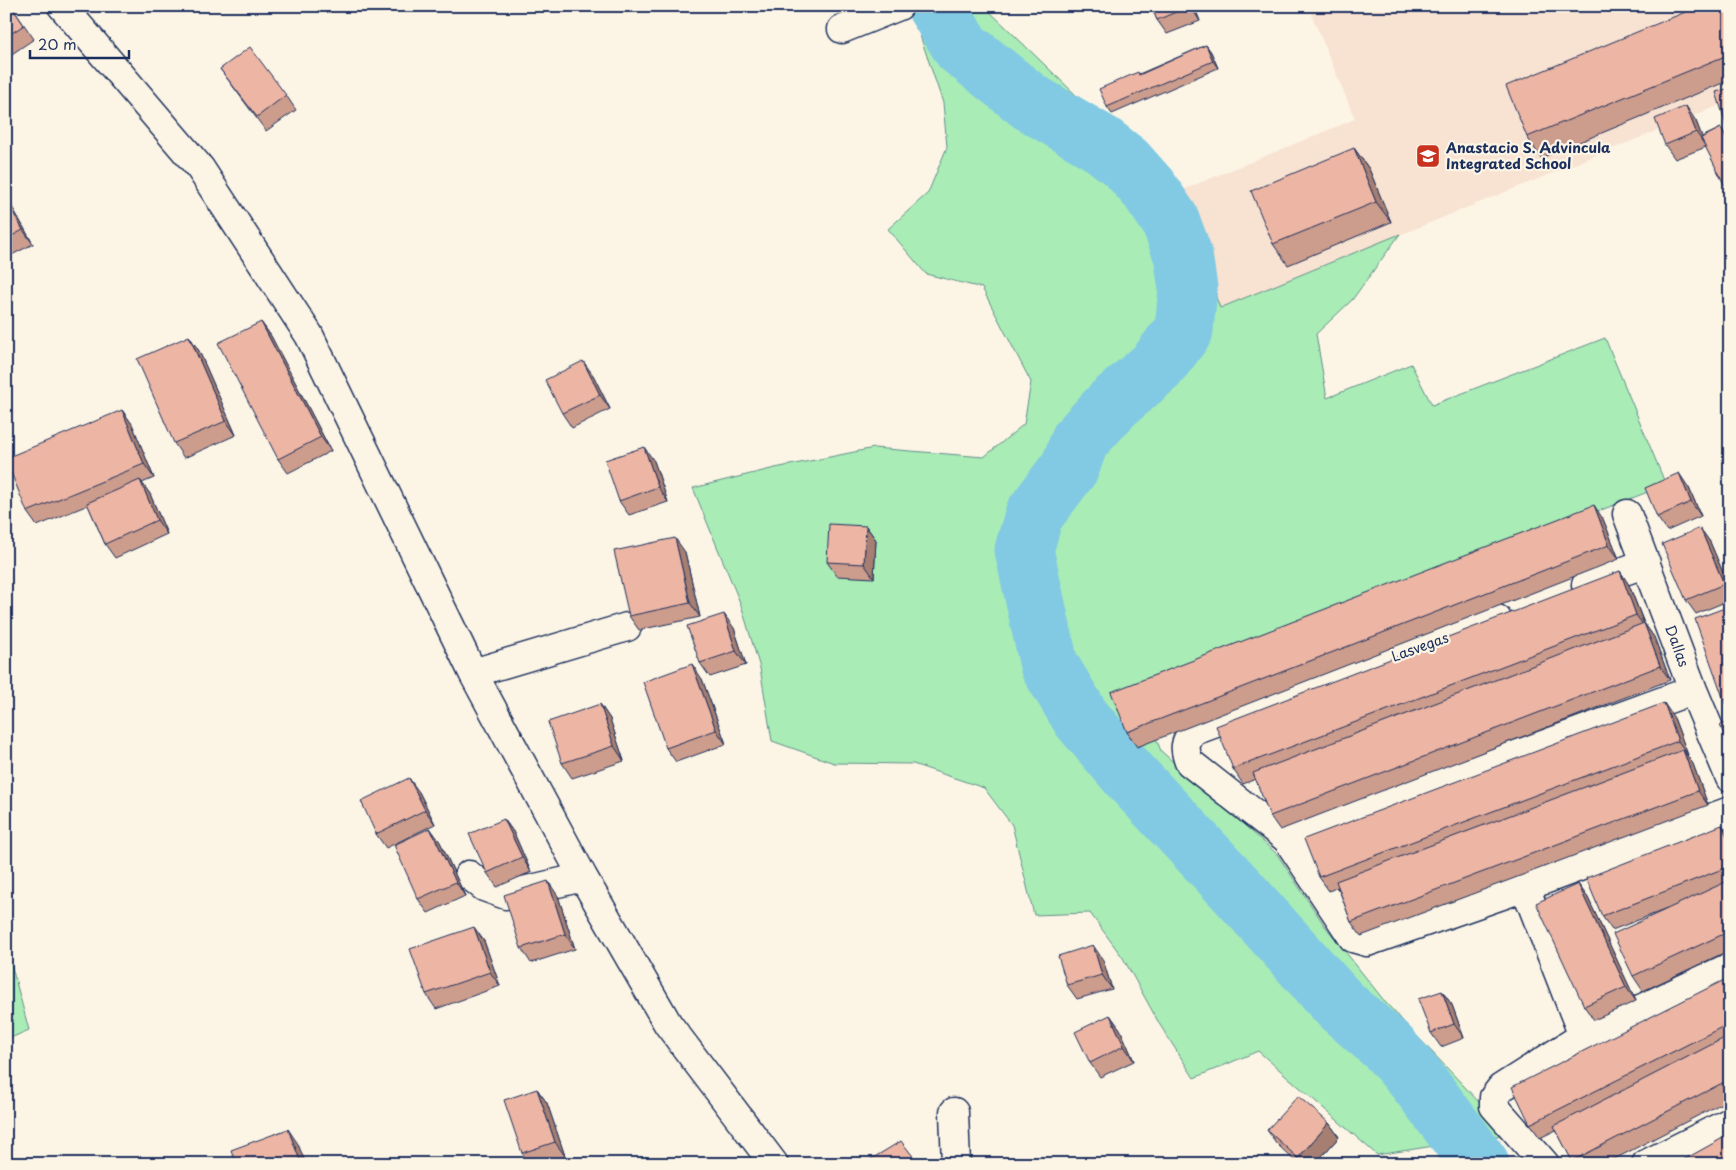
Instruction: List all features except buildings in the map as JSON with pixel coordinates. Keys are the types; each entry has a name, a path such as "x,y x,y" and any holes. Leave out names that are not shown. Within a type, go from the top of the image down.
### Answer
{"street":[{"path":"62,6 200,168 309,335 472,673 583,877 668,1024 774,1164"},
{"path":"842,29 899,6"},
{"name":"Dallas","path":"1627,514 1693,690 1730,778"},
{"path":"1563,594 1646,563"},
{"name":"Lasvegas","path":"1287,839 1190,762 1184,751 1186,739 1194,731 1517,611"},
{"path":"472,673 627,627"},
{"path":"1693,690 1287,839 1353,938 1359,941 1374,939 1525,887 1730,811"},
{"path":"469,875 484,887 506,894 583,877"},
{"path":"1525,887 1583,1036"},
{"path":"1544,1164 1494,1106 1494,1097 1500,1088 1583,1036 1730,967"},
{"path":"954,1112 956,1164"},
{"path":"1646,1164 1730,1122"}],"shaded area":[{"name":"Anastacio S. Advincula Integrated School","path":"1308,6 1730,6 1730,101 1220,308 1208,274 1200,232 1180,191 1355,119"}],"green space":[{"path":"959,6 984,6 1079,98 1150,154 1180,191 1200,232 1208,274 1220,308 1400,234 1352,300 1316,334 1327,398 1411,364 1432,405 1605,338 1666,485 1137,689 1161,751 1277,854 1325,926 1386,1003 1509,1134 1377,1155 1258,1051 1194,1078 1160,1025 1123,958 1090,913 1034,915 1012,825 984,788 913,764 834,763 772,741 760,668 741,605 693,488 775,468 874,448 984,457 1024,424 1031,382 982,288 926,274 888,229 928,193 947,147 943,103 916,24"},
{"path":"6,945 29,1030 6,1040"}],"waterway":[{"path":"936,6 962,48 1030,102 1103,145 1126,163 1149,189 1170,220 1183,255 1188,288 1184,330 1157,366 1113,404 1080,440 1070,467 1034,515 1024,550 1049,665 1081,718 1131,777 1236,889 1340,1005 1389,1048 1417,1080 1480,1164"}],"place":[{"name":"Anastacio S. Advincula Integrated School","path":"1428,156"}]}
